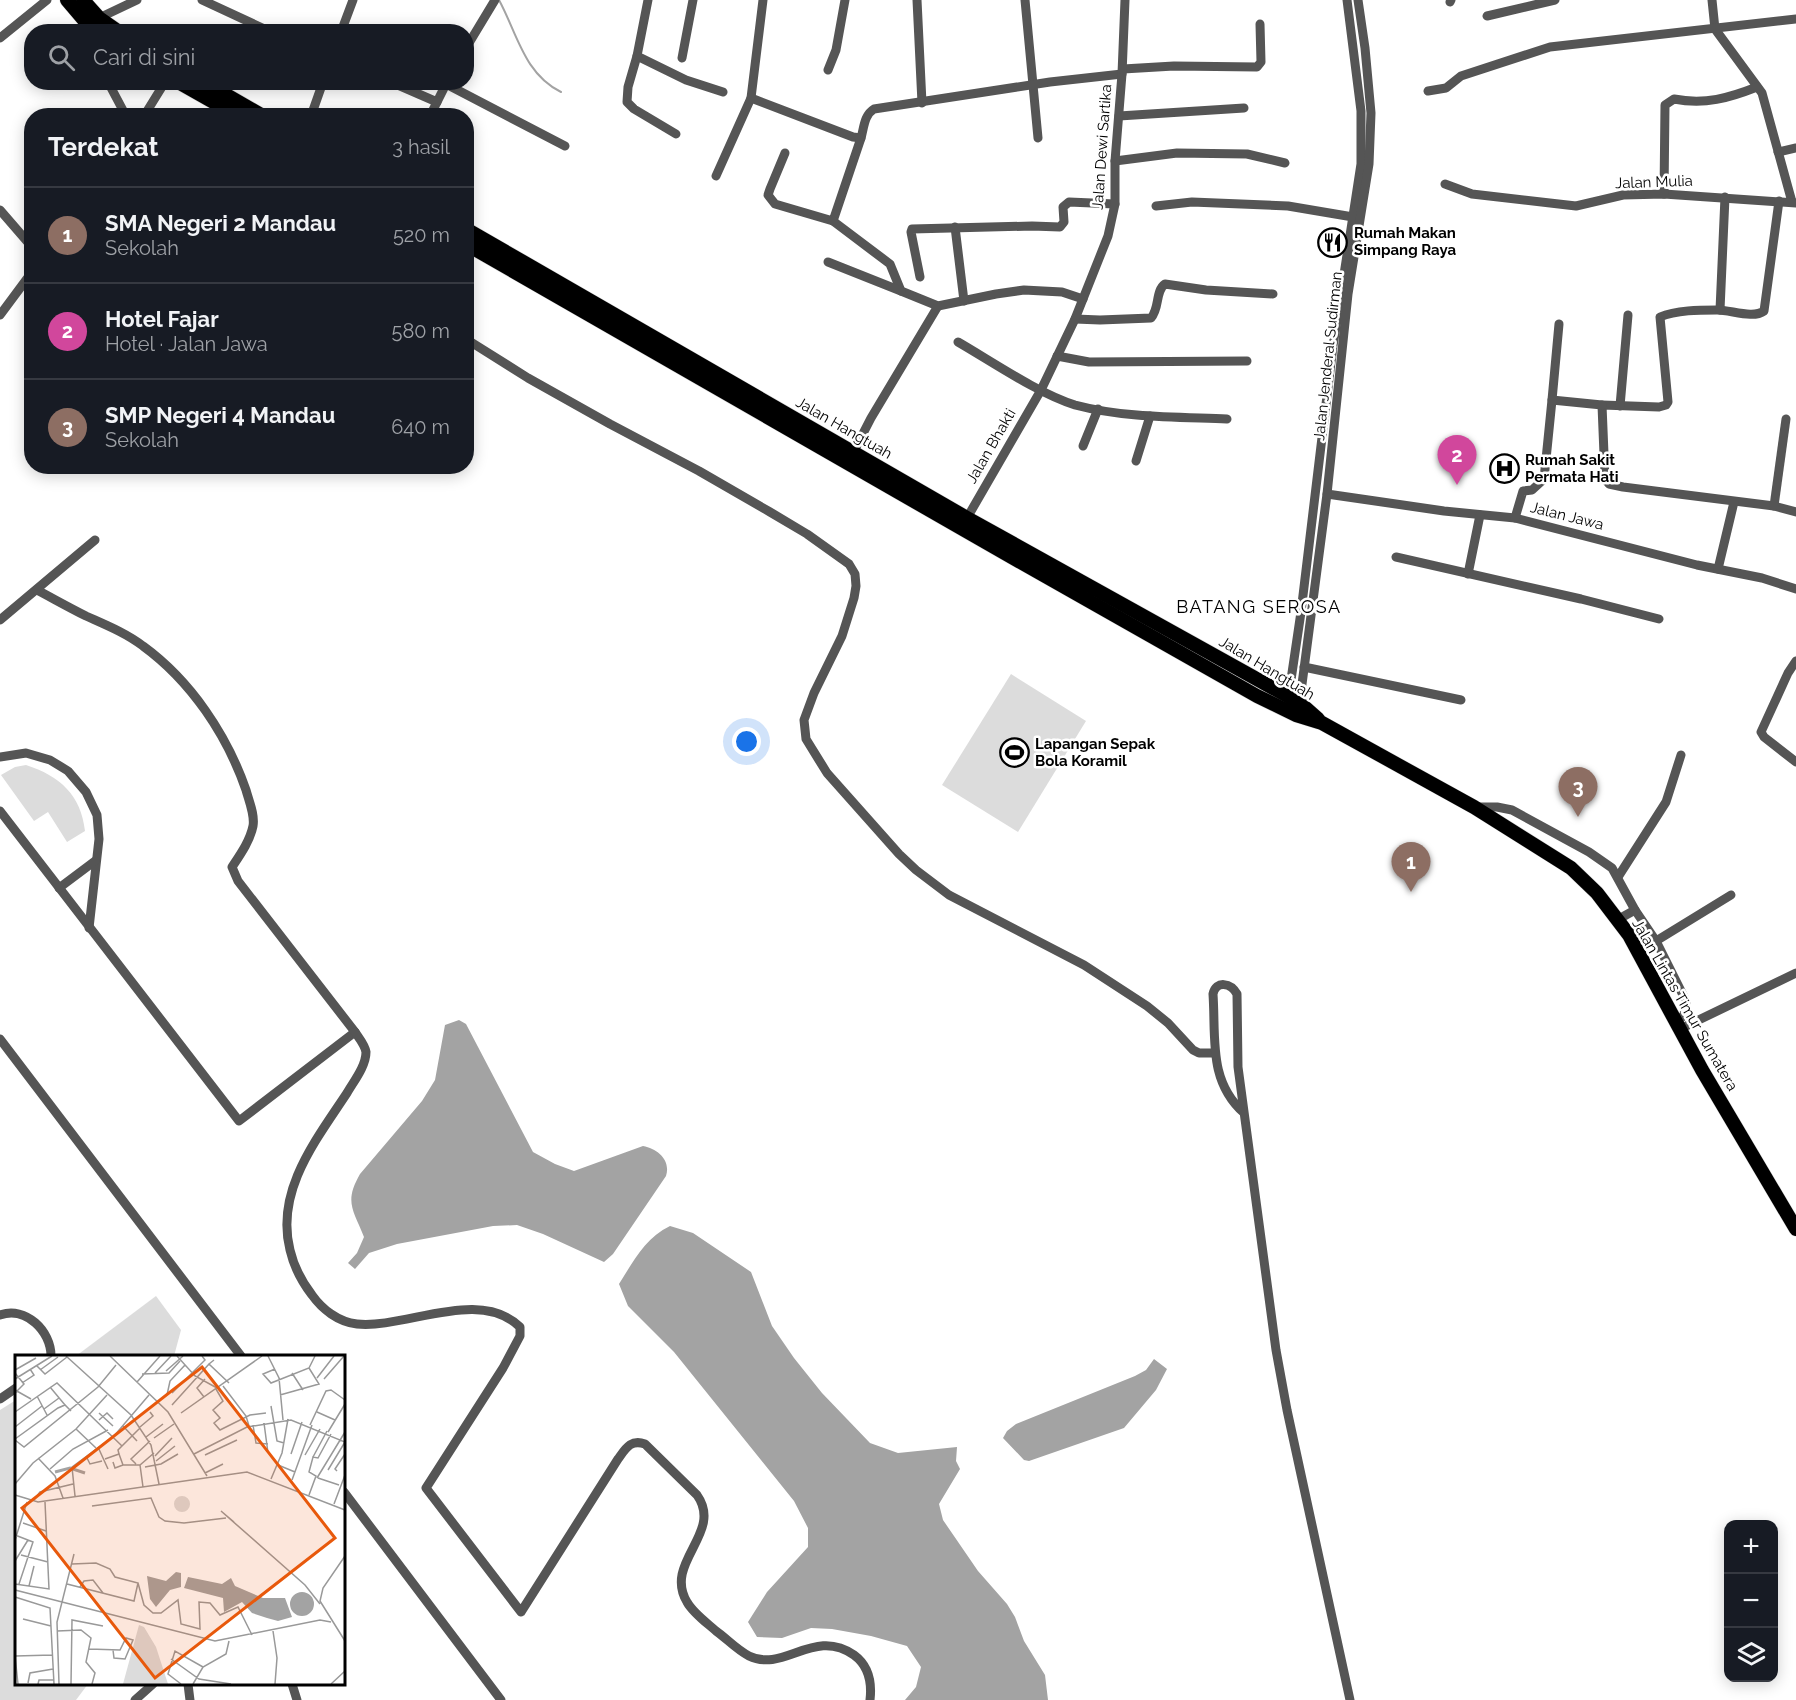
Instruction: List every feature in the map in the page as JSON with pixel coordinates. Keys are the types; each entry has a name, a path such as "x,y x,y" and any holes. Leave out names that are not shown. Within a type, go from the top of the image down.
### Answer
{"highway":[{"path":"67,0 93,24"},
{"path":"83,0 95,24"},
{"path":"192,90 223,108"},
{"path":"218,90 249,108"},
{"name":"Jalan Hangtuah","path":"474,233 967,518 1059,576"},
{"name":"Jalan Hangtuah","path":"474,248 1322,723"},
{"name":"Jalan Lintas Timur Sumatera","path":"1322,723 1473,807 1571,868 1596,893 1629,935 1702,1070 1796,1229"}],"street":[{"path":"0,38 47,0"},
{"path":"101,24 138,0"},
{"path":"202,0 254,24"},
{"path":"344,24 352,0"},
{"path":"648,0 628,87 627,102 634,109 676,134"},
{"path":"682,58 693,0"},
{"path":"716,176 751,98 764,0"},
{"path":"828,69 836,50 845,0"},
{"path":"917,0 922,103"},
{"path":"1025,0 1038,138"},
{"name":"Jalan Dewi Sartika","path":"1041,390 1083,299 1107,236 1115,204 1115,161 1125,0"},
{"name":"Jalan Jenderal Sudirman","path":"1292,706 1304,667 1327,494 1348,294 1369,164 1371,113 1364,95 1347,0"},
{"name":"Jalan Jenderal Sudirman","path":"1292,706 1333,346 1361,164 1361,111 1364,95 1358,0"},
{"path":"1487,16 1555,0"},
{"path":"1712,0 1715,29 1762,93 1794,203"},
{"path":"474,34 493,1"},
{"path":"1428,91 1446,88 1461,76 1550,47 1796,19"},
{"path":"833,221 866,118 872,110 1122,71 1174,66 1257,67 1261,62 1260,24"},
{"path":"636,56 686,80 723,92"},
{"path":"1664,194 1665,105 1674,99 1691,103 1728,98 1757,87"},
{"path":"112,90 122,108"},
{"path":"149,108 160,90"},
{"path":"314,108 319,90"},
{"path":"409,90 437,102"},
{"path":"434,108 443,90"},
{"path":"459,90 565,146"},
{"path":"751,98 861,138"},
{"path":"1119,116 1244,108"},
{"path":"1778,152 1796,148"},
{"path":"784,153 768,195 771,201 833,221 890,264 901,291"},
{"path":"1115,161 1177,153 1247,154 1285,164"},
{"name":"Jalan Mulia","path":"1445,184 1472,194 1576,206 1623,195 1664,194 1794,203"},
{"path":"1720,309 1725,197"},
{"path":"1552,400 1602,405 1663,407 1668,402 1661,316 1720,309 1758,314 1764,311 1779,201"},
{"path":"920,277 911,230 914,228 1060,227 1064,222 1063,207 1069,202 1115,204"},
{"path":"1156,206 1192,202 1288,206 1353,217"},
{"path":"0,210 24,238"},
{"path":"955,227 964,301"},
{"path":"828,262 938,306 1024,290 1062,292 1083,299"},
{"path":"0,315 24,283"},
{"path":"1075,319 1151,318 1157,309 1161,286 1165,284 1206,290 1273,294"},
{"path":"853,453 871,418 938,306"},
{"path":"1620,406 1628,315"},
{"path":"1515,518 1522,491 1532,490 1544,479 1559,324"},
{"path":"958,342 1041,390 1074,404 1150,416 1227,419"},
{"path":"474,344 549,390 770,512 807,534 849,564 855,574 854,598 842,636 814,693 804,720 806,739 827,773 899,854 932,883 949,895 1084,965 1147,1006 1168,1023 1193,1050 1199,1053 1215,1053"},
{"path":"1057,356 1089,362 1247,361"},
{"name":"Jalan Bhakti","path":"967,518 1041,390"},
{"path":"1602,405 1605,479 1609,484 1774,506 1796,512"},
{"path":"1083,446 1098,409"},
{"path":"1136,461 1150,416"},
{"path":"1774,506 1786,419"},
{"name":"Jalan Jawa","path":"1327,494 1515,518 1762,578 1796,589"},
{"path":"1718,569 1734,502"},
{"path":"1468,574 1480,514"},
{"path":"1310,537 1320,537"},
{"path":"0,620 95,540"},
{"path":"1396,558 1581,599 1659,619"},
{"path":"37,590 123,633 144,647 179,678 197,700 221,736 238,769 251,806 253,827 232,867 238,881 356,1032 366,1049 365,1059 356,1078 308,1155 295,1178 290,1194 286,1224 292,1258 303,1283 319,1305 333,1316 355,1324 381,1323 433,1313 480,1310 513,1320 520,1327 520,1336 509,1358 426,1488 521,1612 629,1444 638,1441 645,1444 697,1495 703,1504 706,1518 703,1529 692,1546 682,1570 682,1586 686,1601 707,1623 749,1656 768,1660 786,1657 804,1648 829,1645 849,1652 863,1662 869,1676 870,1700"},
{"path":"1796,661 1761,732 1764,737 1796,762"},
{"path":"1304,667 1461,700"},
{"path":"0,757 26,753 50,760 68,771 86,792 97,815 99,839 89,928"},
{"path":"1618,877 1666,802 1681,755"},
{"path":"1473,807 1497,807 1512,810 1589,852 1612,868 1635,910 1656,941 1686,1001 1679,1026"},
{"path":"0,811 239,1121 356,1032"},
{"path":"59,888 95,861"},
{"path":"1656,941 1731,894"},
{"path":"1617,920 1635,910"},
{"path":"1679,1026 1795,975"},
{"path":"1244,1113 1234,1104 1221,1083 1215,1053 1213,994 1214,988 1225,984 1234,989 1237,994 1238,1066 1256,1188 1264,1270 1287,1410 1350,1700"},
{"path":"0,1039 240,1355"},
{"path":"0,1315 10,1311 23,1315 37,1325 48,1340 51,1355"},
{"path":"0,1399 15,1389"},
{"path":"345,1493 501,1700"},
{"path":"135,1700 151,1685"},
{"path":"188,1685 190,1700"},
{"path":"293,1685 297,1700"}],"shaded area":[{"name":"Lapangan Sepak Bola Koramil","path":"1011,674 1086,721 1018,832 942,785"},
{"path":"26,765 49,775 67,789 79,807 85,831 67,842 48,812 34,821 1,775 15,767"},
{"path":"459,1020 466,1024 533,1152 574,1171 643,1146 654,1150 665,1160 666,1176 613,1254 604,1262 543,1234 517,1225 493,1226 397,1244 369,1253 355,1269 348,1263 357,1253 364,1237 352,1206 351,1199 355,1184 360,1174 422,1101 435,1080 445,1025"},
{"path":"670,1226 693,1233 751,1272 772,1326 794,1358 822,1393 870,1443 898,1453 957,1447 956,1461 960,1469 939,1504 943,1520 978,1571 1007,1604 1015,1617 1024,1641 1045,1675 1048,1700 905,1700 916,1687 921,1667 907,1646 832,1629 811,1628 782,1638 757,1637 748,1622 767,1592 808,1547 808,1528 794,1501 674,1352 628,1306 619,1284 653,1237"},
{"path":"156,1296 181,1330 174,1355 77,1355"},
{"path":"1154,1359 1167,1369 1156,1390 1124,1428 1029,1461 1024,1460 1003,1438 1007,1431 1016,1424 1135,1376 1146,1370"},
{"path":"15,1401 15,1685 87,1685 76,1700 0,1700 0,1410"}],"waterway":[{"path":"499,0 530,64 538,75 561,92"}],"place":[{"name":"Rumah Makan Simpang Raya","path":"1333,242"},
{"name":"Rumah Sakit Permata Hati","path":"1504,469"},
{"name":"Hotel Fajar","path":"1457,485"},
{"name":"Lapangan Sepak Bola Koramil","path":"1014,753"},
{"name":"SMP Negeri 4 Mandau","path":"1578,817"},
{"name":"SMA Negeri 2 Mandau","path":"1411,892"}],"district":[{"name":"BATANG SEROSA","path":"1259,607"}]}
